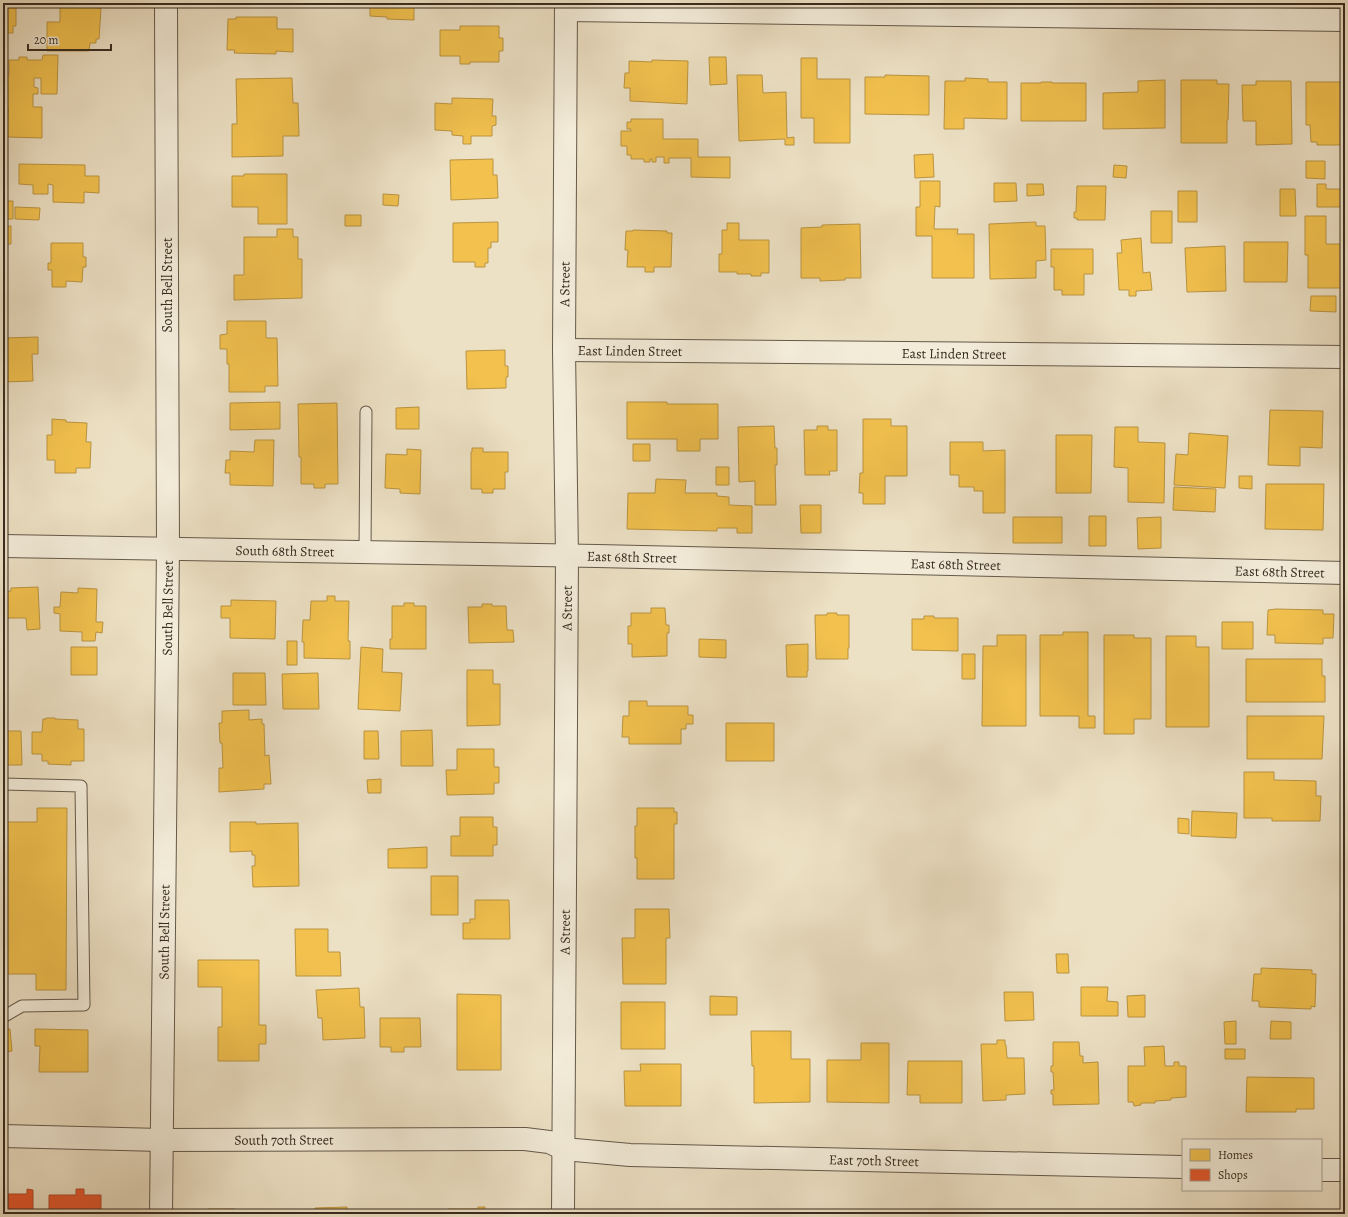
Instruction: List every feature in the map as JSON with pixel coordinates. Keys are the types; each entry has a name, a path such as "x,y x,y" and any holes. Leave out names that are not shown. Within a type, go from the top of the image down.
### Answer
{"street":[{"name":"South Bell Street","path":"161,1214 168,548 166,3"},
{"path":"566,6 1345,20"},
{"name":"A Street","path":"563,1214 567,556 564,350 566,6"},
{"name":"East Linden Street","path":"564,350 1345,357"},
{"name":"South 68th Street","path":"3,546 567,556"},
{"name":"East 68th Street","path":"567,556 1345,574"},
{"name":"South 70th Street","path":"3,1136 161,1140 524,1139 549,1142 564,1149"},
{"name":"East 70th Street","path":"564,1149 630,1155 1182,1167"},
{"path":"1322,1170 1345,1170"}],"lane":[{"path":"366,412 366,552"},
{"path":"3,784 81,786 84,1005 22,1006 3,1017"}],"building: Homes":[{"path":"3,3 16,3 16,26 13,26 13,33 3,33"},
{"path":"60,3 84,3 84,7 101,8 99,39 96,39 96,43 90,43 89,51 47,51 47,22 60,22"},
{"path":"370,3 414,3 414,20 387,19 387,17 370,16"},
{"path":"236,17 277,17 277,29 293,29 293,52 276,51 276,54 234,53 235,50 227,50 228,19 236,19"},
{"path":"460,26 499,26 499,38 503,38 503,51 499,51 499,62 470,62 470,64 460,64 460,56 440,56 440,30 460,30"},
{"path":"43,55 58,55 57,94 41,94 41,78 34,78 34,87 38,88 38,94 33,94 33,107 42,107 42,138 7,137 8,108 3,108 3,75 9,75 9,60 19,60 19,57 27,57 27,60 42,60"},
{"path":"709,57 726,57 727,84 710,85"},
{"path":"801,58 817,58 817,79 850,79 850,143 814,143 814,118 801,118"},
{"path":"652,60 688,61 687,104 630,101 630,88 624,88 625,73 629,73 629,61 652,62"},
{"path":"737,75 762,75 763,93 786,92 787,138 794,137 794,145 785,145 785,139 739,141"},
{"path":"885,75 929,76 929,115 865,114 865,77 885,77"},
{"path":"292,78 293,103 298,103 299,136 283,136 283,156 232,157 232,124 237,124 236,79"},
{"path":"965,78 988,79 988,82 1007,82 1007,119 964,118 964,129 944,129 945,81 965,81"},
{"path":"1165,80 1165,128 1103,129 1103,93 1138,92 1138,81"},
{"path":"1181,80 1217,80 1217,84 1229,84 1227,143 1181,143"},
{"path":"1256,81 1291,81 1292,144 1256,145 1256,121 1243,121 1242,85 1256,85"},
{"path":"1306,82 1345,82 1345,145 1317,145 1317,142 1311,142 1310,125 1306,125"},
{"path":"1021,83 1086,83 1086,121 1021,121"},
{"path":"452,98 493,99 492,116 496,116 496,125 492,126 492,136 471,136 471,144 463,144 463,136 452,135 452,131 435,130 435,103 452,104"},
{"path":"631,119 663,119 663,139 698,139 698,157 730,157 730,178 691,177 691,158 669,158 669,163 664,163 664,157 656,157 656,162 652,162 652,159 650,159 650,162 644,162 644,159 631,159 631,155 627,155 627,146 621,146 621,131 631,131 631,129 627,129 627,122 631,122"},
{"path":"933,154 934,177 915,178 914,155"},
{"path":"493,159 493,175 497,175 498,198 451,200 450,160"},
{"path":"1306,161 1325,161 1325,179 1306,178"},
{"path":"19,164 85,165 85,176 99,176 99,193 84,192 84,203 53,202 53,185 48,184 48,194 33,194 33,185 19,184"},
{"path":"1114,165 1127,166 1126,178 1113,177"},
{"path":"244,174 287,174 287,224 258,224 258,207 232,207 232,176 244,176"},
{"path":"920,181 940,181 940,207 935,206 934,229 958,229 957,234 974,234 974,278 932,278 932,236 916,236 916,207 920,207"},
{"path":"994,183 1016,183 1017,201 994,202"},
{"path":"1027,184 1043,184 1044,195 1027,196"},
{"path":"1317,184 1326,184 1326,189 1345,189 1345,207 1317,207"},
{"path":"1077,186 1106,186 1105,220 1077,220 1077,218 1074,218 1074,212 1076,212"},
{"path":"1280,189 1295,189 1296,216 1280,216"},
{"path":"1178,191 1197,191 1197,222 1178,222"},
{"path":"383,194 399,195 398,206 383,205"},
{"path":"3,201 13,201 13,219 3,219"},
{"path":"15,207 40,208 39,220 15,219"},
{"path":"1151,211 1172,211 1172,243 1151,243"},
{"path":"345,215 361,215 361,226 345,226"},
{"path":"1305,216 1326,216 1326,244 1345,244 1344,288 1308,288 1308,255 1305,255"},
{"path":"498,222 498,242 491,242 491,248 488,248 488,263 485,263 485,267 475,267 475,262 453,262 453,223"},
{"path":"1036,222 1036,226 1045,226 1046,260 1036,261 1036,278 990,279 989,224"},
{"path":"727,223 739,223 739,240 769,240 769,273 761,273 761,276 751,276 751,274 737,274 737,272 719,272 719,254 722,254 722,230 727,230"},
{"path":"860,224 861,278 820,281 820,278 801,278 801,228 822,227 822,225"},
{"path":"3,226 11,226 11,244 3,244"},
{"path":"277,229 293,229 293,237 298,237 298,259 302,259 302,298 234,300 234,275 244,275 244,237 277,237"},
{"path":"626,231 667,231 667,233 672,233 671,267 654,267 654,272 645,272 645,267 627,267 628,250 625,250"},
{"path":"1141,238 1143,273 1150,272 1152,290 1136,291 1136,296 1129,296 1129,290 1119,290 1117,253 1122,253 1121,240"},
{"path":"1244,242 1288,242 1287,282 1244,282"},
{"path":"51,243 83,243 83,257 86,257 86,267 83,267 82,282 66,281 66,287 52,287 52,270 48,270 48,263 51,263"},
{"path":"1225,246 1226,291 1187,292 1185,248"},
{"path":"1051,249 1093,249 1093,274 1084,274 1084,295 1062,295 1062,290 1054,290 1054,267 1051,267"},
{"path":"1311,296 1336,296 1336,312 1310,311"},
{"path":"227,321 266,321 266,338 277,338 278,386 265,386 265,392 229,392 229,364 227,364 227,349 220,349 220,335 227,334"},
{"path":"38,337 38,354 32,354 33,381 3,382 3,338"},
{"path":"505,350 505,366 508,366 506,388 467,389 466,351"},
{"path":"280,402 280,429 230,430 230,403"},
{"path":"627,402 718,404 718,439 700,439 700,451 677,451 677,439 627,439"},
{"path":"337,403 338,484 325,484 325,488 314,488 314,484 301,484 298,404"},
{"path":"419,407 419,429 396,429 396,408"},
{"path":"1270,410 1323,411 1322,448 1300,447 1300,466 1268,465"},
{"path":"52,419 66,420 66,422 87,423 86,442 91,442 90,468 76,468 76,473 55,473 55,460 47,460 47,435 52,435"},
{"path":"863,419 891,419 891,426 907,426 907,476 885,476 885,504 863,504 863,493 859,493 860,473 863,473"},
{"path":"774,426 775,448 777,448 777,465 775,465 776,505 755,505 755,481 739,482 738,427"},
{"path":"817,426 828,426 828,430 837,430 837,471 829,471 830,475 805,475 804,430 817,430"},
{"path":"1115,427 1138,427 1138,442 1165,443 1164,503 1128,502 1128,468 1114,467"},
{"path":"1189,433 1228,436 1225,488 1174,485 1176,454 1188,455"},
{"path":"1056,435 1092,435 1091,493 1056,493"},
{"path":"255,440 274,440 273,486 230,485 230,473 225,473 226,460 230,460 230,451 254,452"},
{"path":"950,442 983,442 983,451 1005,450 1005,513 983,513 983,491 974,491 974,487 959,487 959,475 950,475"},
{"path":"633,444 650,444 650,461 633,461"},
{"path":"472,448 483,448 483,452 508,452 508,472 505,472 505,489 493,489 493,493 482,493 482,489 471,489"},
{"path":"407,449 421,450 420,494 400,493 400,489 385,488 386,454 407,455"},
{"path":"716,467 729,467 729,485 716,485"},
{"path":"1239,476 1252,476 1252,489 1239,488"},
{"path":"656,479 686,480 685,493 717,493 717,496 729,497 729,505 752,506 752,533 737,533 737,528 717,528 717,531 627,529 628,493 655,493"},
{"path":"1266,484 1324,484 1323,530 1265,529"},
{"path":"1174,487 1216,489 1215,512 1173,510"},
{"path":"800,505 821,505 821,533 801,533"},
{"path":"1089,516 1106,516 1106,546 1089,546"},
{"path":"1013,517 1062,517 1062,543 1013,543"},
{"path":"1161,517 1161,548 1138,549 1137,518"},
{"path":"38,587 40,629 27,630 26,618 3,618 3,592 11,591 11,588"},
{"path":"78,588 97,589 96,622 103,622 102,633 96,632 95,641 82,641 82,632 60,631 60,614 54,613 54,607 60,607 61,592 78,593"},
{"path":"327,596 335,596 335,601 349,601 348,641 350,641 350,659 304,658 304,642 302,642 303,620 310,620 311,601 327,601"},
{"path":"231,600 276,601 275,639 230,638 230,618 221,618 221,606 231,606"},
{"path":"404,603 414,603 414,606 426,606 426,649 390,649 390,639 392,639 392,606 404,606"},
{"path":"482,604 506,606 507,630 513,630 514,642 469,643 468,607 482,607"},
{"path":"651,608 665,608 666,625 669,625 669,633 667,633 667,656 632,657 632,644 628,644 628,626 631,626 631,613 651,613"},
{"path":"1268,610 1323,610 1323,614 1334,614 1333,638 1323,638 1323,644 1275,643 1275,635 1267,635"},
{"path":"827,613 849,615 848,659 816,659 815,615 827,615"},
{"path":"924,616 934,616 934,618 958,618 958,651 912,650 912,619 924,619"},
{"path":"1222,622 1253,622 1253,649 1222,649"},
{"path":"1063,632 1088,632 1088,716 1095,716 1095,728 1079,728 1079,716 1040,716 1040,635 1063,635"},
{"path":"997,635 1026,635 1026,726 982,726 983,646 997,646"},
{"path":"1104,635 1134,635 1134,638 1151,638 1151,719 1134,719 1134,734 1104,734"},
{"path":"1166,636 1196,636 1196,647 1209,647 1209,727 1166,727"},
{"path":"699,639 726,640 726,658 699,657"},
{"path":"287,641 297,641 297,665 287,665"},
{"path":"808,644 807,677 787,677 786,645"},
{"path":"71,647 97,647 97,675 71,675"},
{"path":"361,647 383,649 382,672 402,673 400,711 358,709"},
{"path":"962,654 975,654 975,679 962,679"},
{"path":"1246,659 1322,659 1322,676 1325,676 1325,702 1246,702"},
{"path":"467,670 493,670 493,684 500,684 500,725 467,726"},
{"path":"233,673 265,673 266,705 233,705"},
{"path":"318,673 319,709 283,709 282,674"},
{"path":"629,701 647,701 647,706 688,706 688,715 693,715 693,724 686,724 686,729 681,729 681,744 629,744 629,737 622,737 623,716 629,716"},
{"path":"249,710 249,720 262,719 262,724 264,724 265,756 269,755 271,784 264,784 264,789 219,792 219,768 223,768 222,743 220,743 219,723 222,723 222,711"},
{"path":"1247,716 1324,716 1322,759 1247,759"},
{"path":"43,719 78,720 78,729 84,729 84,761 71,761 71,765 48,764 48,761 42,761 42,754 32,754 32,732 42,732"},
{"path":"726,723 774,723 774,761 726,761"},
{"path":"432,730 433,766 401,766 401,731"},
{"path":"3,731 21,731 22,765 3,765"},
{"path":"364,731 378,731 379,759 364,759"},
{"path":"457,749 494,749 494,767 499,767 499,783 494,783 494,794 447,795 446,770 457,770"},
{"path":"1244,772 1274,772 1274,780 1316,781 1316,796 1321,796 1320,821 1272,821 1272,818 1244,818"},
{"path":"381,779 381,793 368,793 367,780"},
{"path":"37,808 67,808 66,990 36,990 36,974 3,974 3,822 37,822"},
{"path":"637,808 674,808 674,812 677,812 677,824 674,824 674,879 637,879 637,858 635,858 635,826 637,826"},
{"path":"1192,811 1237,813 1236,838 1191,836"},
{"path":"460,817 493,817 493,827 497,827 497,845 493,845 493,856 451,856 451,836 460,836"},
{"path":"1178,818 1189,819 1189,834 1178,833"},
{"path":"230,822 256,822 256,824 298,823 299,886 253,887 252,866 255,866 255,855 252,855 252,851 230,852"},
{"path":"427,847 427,868 388,868 388,849"},
{"path":"431,876 458,876 458,915 431,915"},
{"path":"475,900 509,900 510,939 463,939 463,923 470,923 470,919 475,919"},
{"path":"635,909 669,909 670,938 666,938 666,984 623,984 622,938 635,938"},
{"path":"295,929 328,929 328,952 340,952 341,976 296,976"},
{"path":"1056,954 1068,954 1069,973 1057,973"},
{"path":"198,960 259,960 259,1025 266,1025 266,1044 259,1044 259,1061 218,1061 218,1027 222,1027 222,987 198,987"},
{"path":"1261,968 1312,970 1312,974 1316,974 1315,1007 1311,1006 1311,1009 1259,1007 1259,1001 1252,1001 1254,974 1261,974"},
{"path":"1081,987 1108,987 1107,1001 1118,1002 1118,1016 1081,1016"},
{"path":"359,988 360,1007 364,1007 365,1038 323,1040 322,1018 318,1018 316,990"},
{"path":"1004,992 1033,992 1034,1020 1005,1021"},
{"path":"457,994 501,995 501,1070 457,1070"},
{"path":"1145,995 1145,1017 1128,1017 1127,996"},
{"path":"710,996 737,997 737,1015 710,1015"},
{"path":"621,1002 665,1002 665,1049 621,1049"},
{"path":"380,1018 420,1018 421,1047 404,1047 404,1052 391,1052 391,1047 380,1047"},
{"path":"1236,1021 1236,1044 1225,1044 1224,1022"},
{"path":"1271,1021 1291,1022 1291,1039 1270,1039"},
{"path":"10,1029 12,1051 3,1052 3,1030"},
{"path":"35,1029 88,1030 88,1072 39,1072 40,1046 35,1046"},
{"path":"751,1031 791,1031 791,1059 810,1059 810,1102 754,1103 754,1066 752,1066"},
{"path":"997,1040 1005,1040 1007,1058 1024,1058 1025,1094 1006,1095 1006,1100 983,1101 981,1044 997,1044"},
{"path":"1053,1042 1079,1042 1080,1056 1083,1056 1083,1063 1098,1062 1099,1104 1053,1105 1053,1094 1051,1094 1051,1090 1054,1090 1053,1072 1051,1072 1051,1066 1053,1066"},
{"path":"861,1043 889,1043 889,1103 827,1102 827,1060 861,1060"},
{"path":"1164,1046 1165,1066 1174,1066 1174,1062 1179,1062 1179,1066 1186,1066 1186,1097 1155,1101 1155,1103 1141,1103 1141,1105 1134,1106 1133,1102 1128,1102 1128,1066 1145,1066 1144,1047"},
{"path":"1225,1049 1245,1049 1245,1059 1225,1059"},
{"path":"908,1061 962,1061 962,1103 920,1103 920,1095 907,1095"},
{"path":"640,1064 681,1064 681,1106 625,1106 624,1071 641,1071"},
{"path":"1247,1077 1314,1078 1314,1109 1296,1109 1296,1112 1246,1112"},
{"path":"347,1207 347,1214 300,1214 315,1213 315,1208"},
{"path":"478,1207 485,1207 485,1214 448,1214 448,1209 478,1209"},
{"path":"208,1209 269,1211 269,1214 208,1214"},
{"path":"365,1210 427,1212 427,1214 365,1214"},
{"path":"1171,1212 1171,1214 1136,1213"}],"building: Shops":[{"path":"27,1189 33,1190 33,1214 3,1214 3,1194 27,1194"},
{"path":"76,1189 84,1189 84,1195 101,1195 101,1214 49,1214 49,1195 76,1195"}]}
